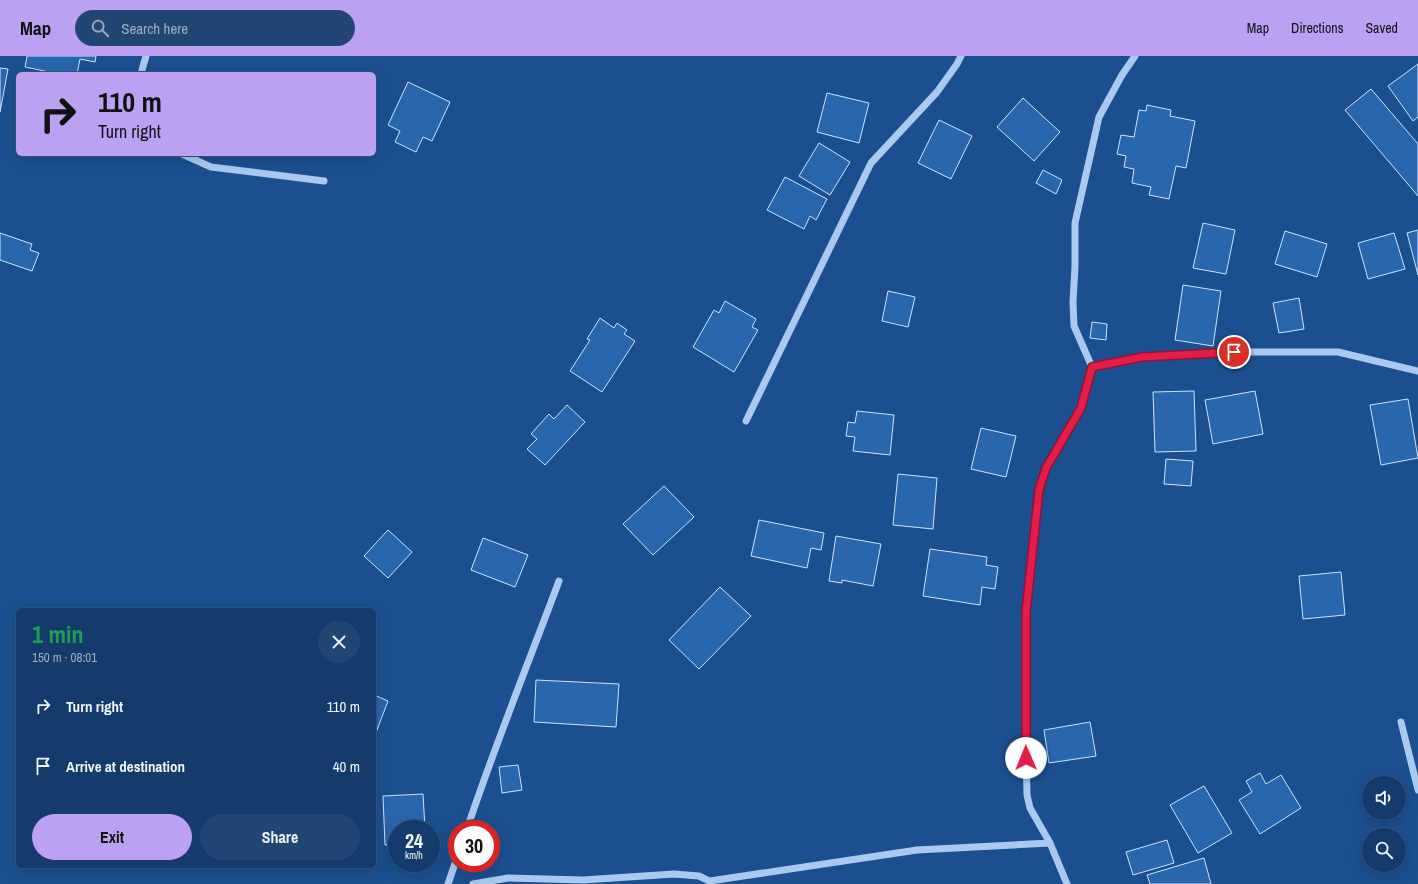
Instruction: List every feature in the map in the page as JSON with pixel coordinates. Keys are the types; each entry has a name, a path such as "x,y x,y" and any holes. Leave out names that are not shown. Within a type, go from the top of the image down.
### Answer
{"street":[{"path":"142,72 146,56"},
{"path":"746,421 871,163 937,92 961,56"},
{"path":"1067,884 1050,842 1030,808 1027,795 1026,612 1039,490 1046,468 1081,408 1092,367 1074,326 1072,302 1075,272 1075,223 1099,117 1122,75 1135,56"},
{"path":"186,156 211,167 324,181"},
{"path":"1092,367 1142,357 1223,352 1338,352 1418,371"},
{"path":"470,820 489,765 559,581"},
{"path":"1401,722 1418,790"},
{"path":"473,884 508,878 584,880 674,874 699,876 712,882 917,850 1050,842"},
{"path":"448,884 452,872"}],"building":[{"path":"27,56 96,56 95,62 80,59 77,72 49,72 25,67"},
{"path":"1418,64 1418,117 1413,121 1388,86"},
{"path":"0,68 8,69 0,112"},
{"path":"408,82 450,102 432,141 423,137 416,152 395,142 400,131 388,125"},
{"path":"1371,89 1418,144 1418,196 1345,110"},
{"path":"827,93 869,103 859,143 817,132"},
{"path":"1023,98 1060,132 1034,161 997,127"},
{"path":"1147,105 1171,110 1170,116 1195,121 1186,168 1176,166 1169,199 1149,195 1151,187 1132,183 1134,169 1124,167 1126,156 1117,154 1121,135 1134,137 1139,110 1146,111"},
{"path":"939,120 972,136 951,179 918,163"},
{"path":"819,143 850,162 830,195 799,176"},
{"path":"1043,170 1062,180 1056,194 1036,183"},
{"path":"785,177 827,199 816,220 810,216 804,229 767,210"},
{"path":"1203,223 1235,230 1226,274 1193,268"},
{"path":"1418,230 1418,275 1407,233"},
{"path":"1285,231 1327,244 1317,277 1275,264"},
{"path":"0,233 32,244 30,250 39,253 32,271 0,260"},
{"path":"1394,233 1405,269 1368,279 1358,243"},
{"path":"1183,285 1221,291 1213,346 1175,340"},
{"path":"888,291 915,297 908,327 882,321"},
{"path":"1299,298 1304,329 1279,333 1273,303"},
{"path":"725,301 756,319 752,327 758,330 734,372 693,347 714,310 719,313"},
{"path":"600,318 614,328 617,323 627,330 624,334 635,341 602,392 570,371 590,340 587,339"},
{"path":"1092,322 1107,324 1106,340 1090,338"},
{"path":"1194,391 1196,451 1155,452 1153,392"},
{"path":"1255,391 1263,434 1213,444 1205,400"},
{"path":"1408,399 1418,458 1381,465 1370,405"},
{"path":"567,405 585,422 545,465 527,449 537,439 531,434 549,414 554,419"},
{"path":"857,411 894,415 890,455 853,451 855,437 846,436 848,422 855,423"},
{"path":"981,428 1016,436 1006,477 971,469"},
{"path":"1166,459 1193,461 1191,486 1164,484"},
{"path":"898,474 937,478 933,529 893,525"},
{"path":"664,486 694,517 653,555 623,524"},
{"path":"759,520 824,533 821,550 811,548 807,568 751,556"},
{"path":"388,530 412,552 388,578 364,556"},
{"path":"836,536 881,544 873,586 842,580 842,583 829,581"},
{"path":"483,538 528,555 515,587 471,570"},
{"path":"930,549 987,557 986,565 998,567 995,589 982,587 980,605 923,596"},
{"path":"1341,572 1345,615 1303,619 1299,576"},
{"path":"720,587 751,616 699,669 669,640"},
{"path":"536,680 619,684 616,727 534,722"},
{"path":"376,696 388,701 376,733"},
{"path":"1090,722 1096,756 1049,763 1044,730"},
{"path":"518,765 522,790 502,793 499,767"},
{"path":"1260,773 1266,784 1281,775 1301,808 1260,834 1239,800 1252,792 1246,781"},
{"path":"1204,786 1232,833 1198,853 1170,805"},
{"path":"423,794 424,820 388,820 388,845 385,845 383,796"},
{"path":"1167,840 1174,863 1133,875 1126,852"},
{"path":"1204,858 1211,884 1150,884 1147,875"}],"route":[{"path":"1026,758 1026,612 1039,490 1046,468 1081,408 1092,367 1142,357 1234,352"}]}
